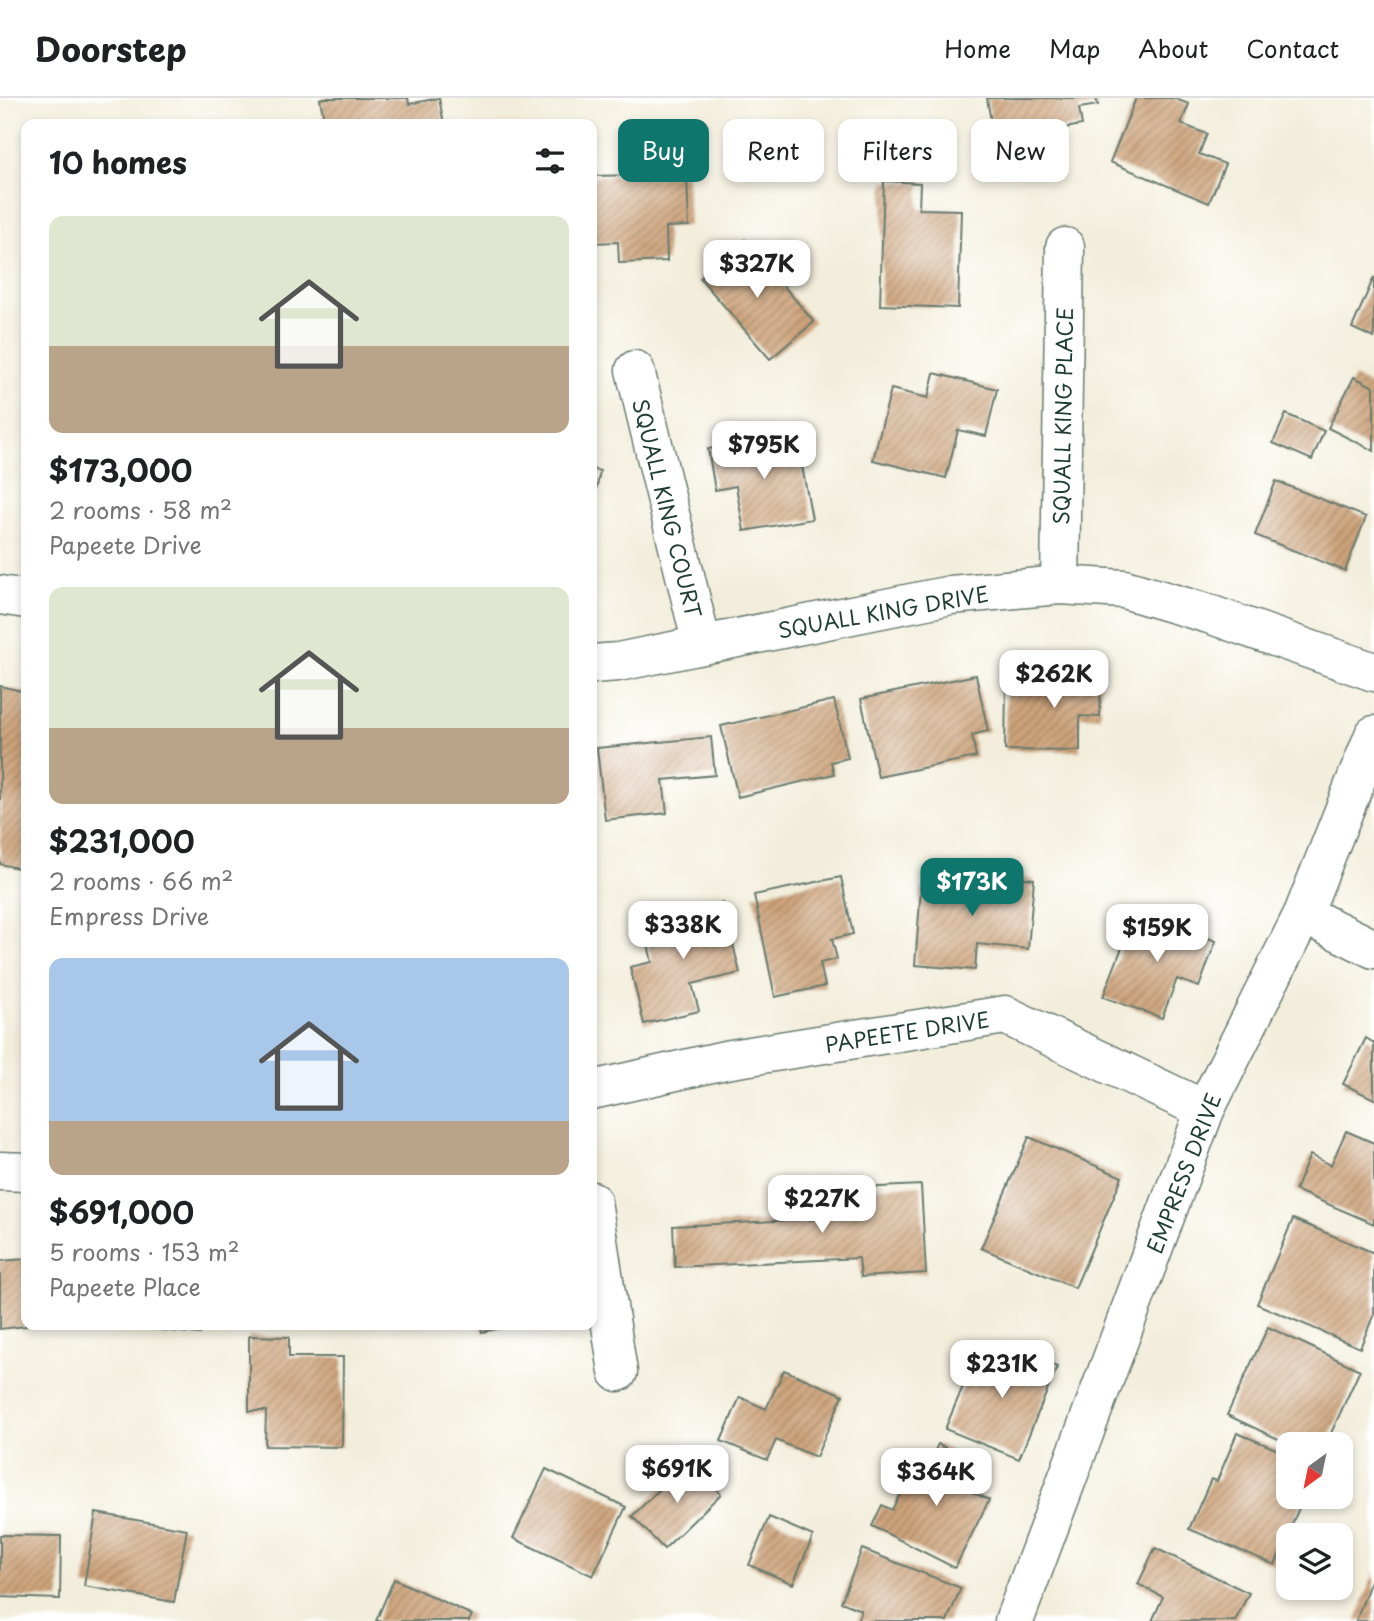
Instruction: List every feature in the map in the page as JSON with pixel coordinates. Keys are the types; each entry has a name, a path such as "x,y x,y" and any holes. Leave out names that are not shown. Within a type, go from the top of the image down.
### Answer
{"street":[{"name":"SQUALL KING PLACE","path":"1060,585 1065,247"},
{"name":"SQUALL KING COURT","path":"635,370 702,645"},
{"name":"SQUALL KING DRIVE","path":"597,664 618,662 951,595 1060,585 1124,589 1209,614 1374,672"},
{"path":"0,595 21,598"},
{"name":"EMPRESS DRIVE","path":"1014,1621 1205,1110 1303,914 1374,735"},
{"path":"1303,914 1374,949"},
{"name":"PAPEETE DRIVE","path":"597,1089 725,1060 1004,1015 1205,1110"},
{"path":"0,1171 21,1172"},
{"path":"597,1234 618,1372"}],"building":[{"path":"408,98 409,104 439,98 443,119 324,119 320,99"},
{"path":"987,98 1096,98 1098,105 1079,108 1082,125 1069,127 1069,119 990,119"},
{"path":"1136,98 1173,98 1189,104 1181,124 1207,134 1199,154 1225,164 1209,203 1110,162"},
{"path":"618,175 618,182 687,182 689,226 666,227 667,261 619,263 618,242 597,243 597,176"},
{"path":"884,182 920,183 919,209 961,210 958,308 880,305"},
{"path":"745,240 814,322 770,359 700,278"},
{"path":"1374,277 1374,338 1352,328"},
{"path":"934,373 997,389 986,436 958,430 946,478 873,460 891,389 928,398"},
{"path":"1354,377 1374,387 1374,451 1328,428"},
{"path":"1286,414 1324,431 1312,460 1273,443"},
{"path":"796,434 812,519 744,531 736,486 715,490 708,449"},
{"path":"1276,481 1366,517 1345,571 1255,535"},
{"path":"1050,663 1101,664 1100,717 1080,716 1080,751 1005,750 1006,689 1050,690"},
{"path":"976,675 988,731 972,735 976,757 878,777 861,699"},
{"path":"0,686 21,691 21,869 0,864"},
{"path":"834,700 848,758 831,762 834,774 738,797 721,726"},
{"path":"711,737 715,775 663,780 667,813 605,820 597,748"},
{"path":"937,870 1034,879 1028,949 977,944 975,970 915,965 921,889 935,890"},
{"path":"841,877 853,934 832,939 837,959 820,963 825,986 775,997 754,895"},
{"path":"723,903 740,973 692,984 699,1011 644,1024 630,967 652,962 643,922"},
{"path":"1136,911 1216,941 1199,987 1177,979 1162,1018 1103,997"},
{"path":"1366,1038 1374,1043 1374,1099 1343,1084"},
{"path":"1346,1131 1374,1143 1374,1224 1295,1190 1310,1155 1331,1165"},
{"path":"1029,1137 1122,1177 1075,1288 981,1248"},
{"path":"921,1185 926,1273 861,1277 859,1258 675,1267 673,1226 819,1219 817,1190"},
{"path":"1293,1219 1374,1253 1374,1314 1360,1348 1257,1304"},
{"path":"21,1259 21,1327 0,1329 0,1261"},
{"path":"1268,1327 1360,1370 1332,1432 1276,1432 1276,1438 1227,1415"},
{"path":"161,1330 200,1330 200,1334"},
{"path":"249,1336 289,1337 289,1357 343,1357 342,1447 265,1446 266,1411 249,1411"},
{"path":"1000,1343 1057,1367 1019,1459 945,1429 975,1358 991,1365"},
{"path":"784,1370 843,1395 816,1457 776,1440 767,1460 721,1441 740,1397 766,1409"},
{"path":"1237,1433 1276,1449 1276,1509 1299,1509 1293,1523 1276,1523 1275,1565 1189,1529 1211,1479 1217,1481"},
{"path":"938,1444 976,1464 964,1488 989,1500 955,1568 872,1526 882,1505 892,1510 917,1460 928,1465"},
{"path":"689,1461 721,1494 664,1549 632,1516"},
{"path":"546,1469 626,1507 593,1576 513,1538"},
{"path":"96,1513 187,1529 174,1602 84,1586"},
{"path":"769,1517 813,1536 793,1584 749,1565"},
{"path":"0,1535 61,1536 60,1599 0,1597"},
{"path":"1155,1548 1249,1593 1235,1621 1152,1621 1163,1597 1138,1584"},
{"path":"862,1549 961,1588 947,1621 857,1621 861,1610 841,1602"},
{"path":"1374,1572 1374,1621 1356,1621"},
{"path":"394,1579 472,1615 469,1621 376,1621"}]}
